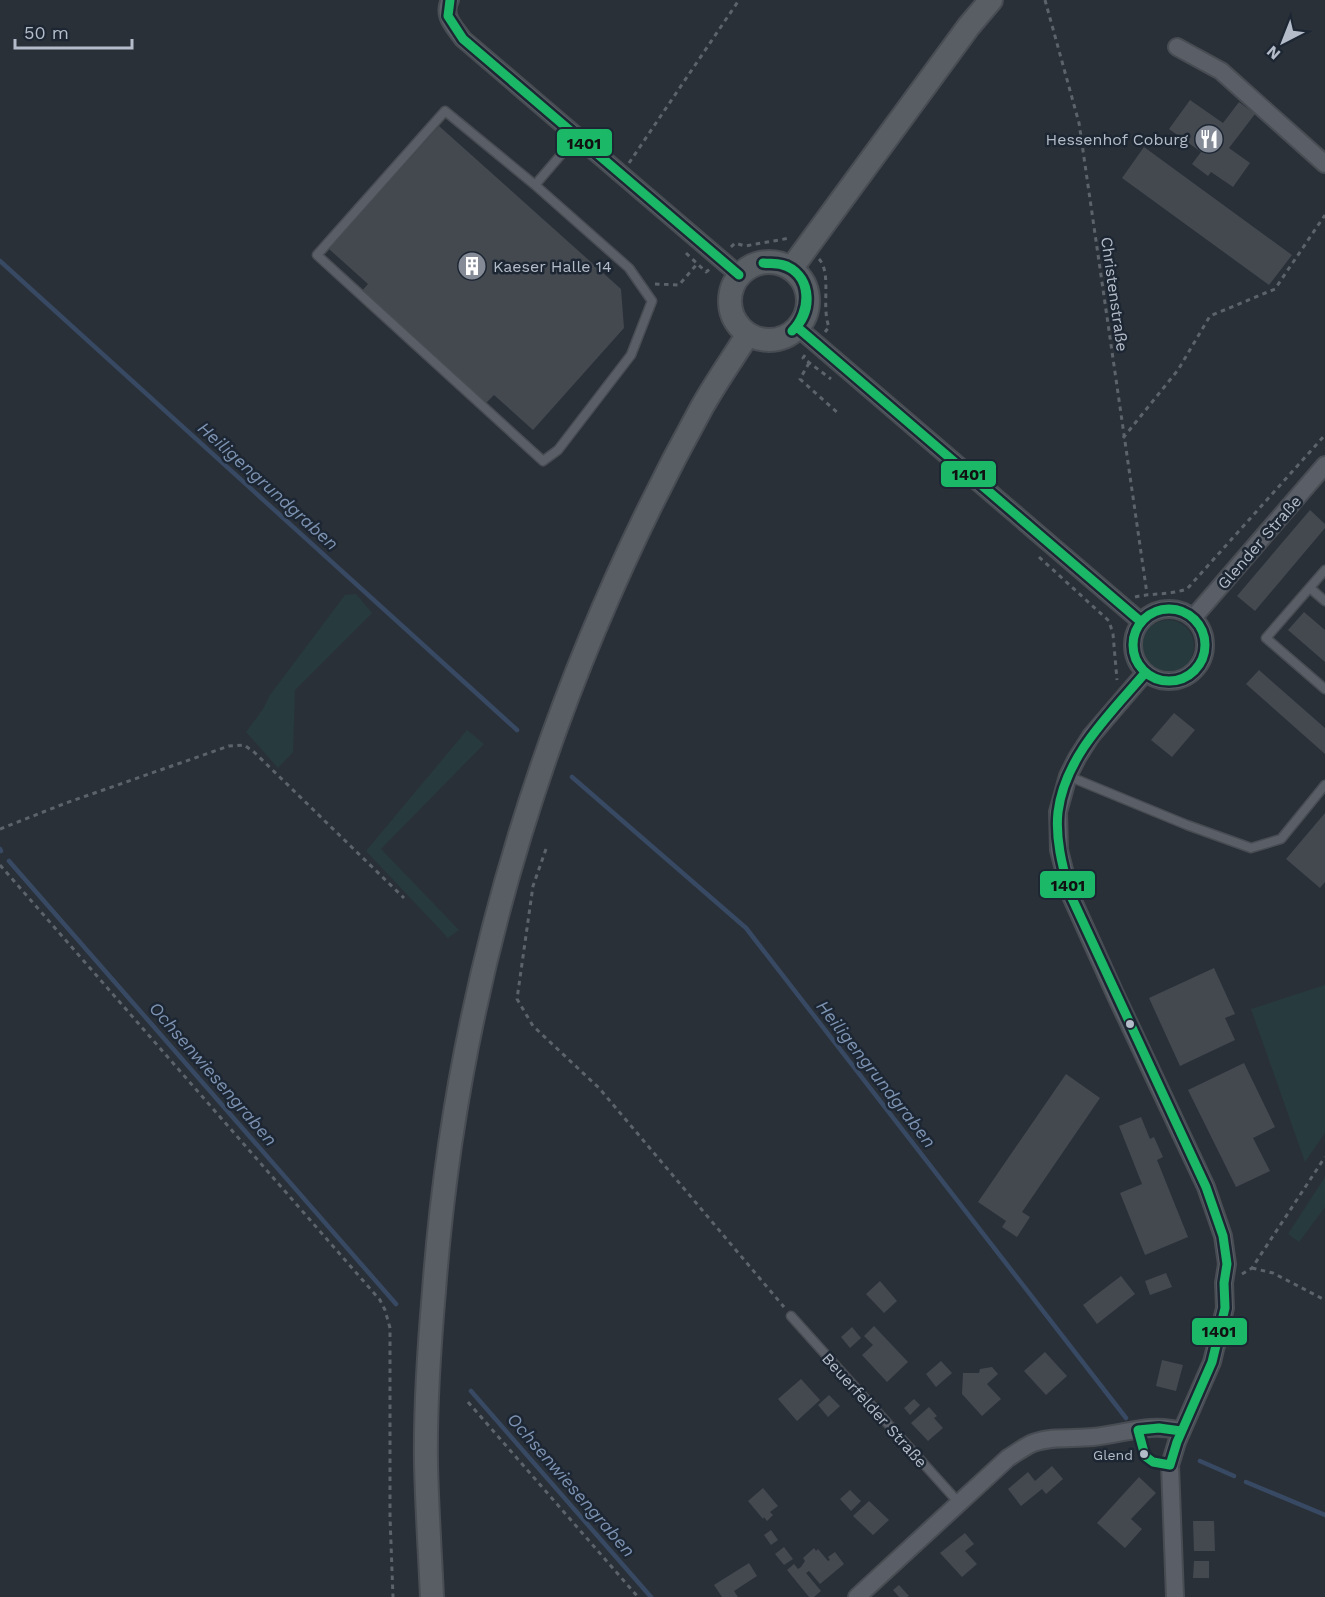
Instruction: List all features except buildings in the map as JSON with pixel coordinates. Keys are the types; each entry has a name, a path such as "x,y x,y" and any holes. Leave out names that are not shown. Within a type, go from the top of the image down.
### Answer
{"main road":[{"path":"791,269 969,26 991,0"},
{"path":"759,263 782,264 791,269 802,279 807,291 808,304 805,317 787,336 761,339 748,334 740,327 730,307 733,285 739,275 759,263"},
{"path":"432,1597 426,1463 429,1354 437,1248 445,1173 463,1059 493,928 508,871 539,773 590,637 661,486 704,405 748,334"}],"street":[{"path":"450,0 446,8 448,19 463,39 739,275"},
{"path":"1177,47 1221,70 1325,164"},
{"path":"797,327 1140,621"},
{"name":"Glender Straße","path":"1193,618 1325,465"},
{"path":"1164,609 1179,610 1193,618 1202,631 1205,647 1200,662 1190,674 1175,681 1159,680 1145,673 1134,657 1133,648 1133,638 1140,621 1151,612 1164,609"},
{"path":"1145,673 1090,736 1068,776 1058,812 1059,850 1070,894 1206,1187 1222,1236 1227,1264 1224,1283 1225,1308 1212,1362 1181,1431 1170,1465 1175,1597"},
{"path":"856,1597 1008,1458 1033,1443 1059,1437 1093,1437 1150,1427 1167,1427 1181,1431"}],"lane":[{"path":"445,111 535,185 629,268 652,301 631,355 558,450 543,461 317,255 445,111"},
{"path":"535,185 577,136"},
{"path":"1325,570 1266,638 1325,689"},
{"path":"1310,588 1325,601"},
{"path":"1068,776 1187,825 1251,848 1281,839 1325,785"},
{"name":"Beuerfelder Straße","path":"791,1316 959,1503"},
{"path":"1138,1430 1142,1454 1151,1462 1170,1465"}],"path":[{"path":"621,175 739,0"},
{"name":"Christenstraße","path":"1045,0 1079,123 1147,594"},
{"path":"1123,438 1178,370 1210,316 1275,289 1325,215"},
{"path":"640,284 680,285 697,264"},
{"path":"809,363 800,379 838,413"},
{"path":"1109,621 1130,598 1186,589 1325,435"},
{"path":"0,829 66,803 229,746 244,745 254,752 404,898"},
{"path":"546,849 533,886 517,999 533,1026 599,1088 791,1316"},
{"path":"0,865 364,1282 385,1310 390,1328 390,1517 393,1597"},
{"path":"1224,1283 1252,1268 1325,1157"},
{"path":"1252,1268 1273,1274 1325,1300"},
{"path":"468,1402 638,1597"}],"green space":[{"path":"356,594 372,613 295,690 293,752 278,768 246,732 270,695 345,595"},
{"path":"1163,620 1173,620 1187,627 1194,646 1187,665 1173,672 1163,672 1153,668 1146,661 1142,651 1142,641 1146,631 1153,624"},
{"path":"467,730 484,744 381,849 459,930 448,938 366,851"},
{"path":"1325,985 1325,1133 1305,1162 1251,1009"},
{"path":"1325,1177 1325,1207 1299,1242 1288,1234"}],"waterway":[{"name":"Heiligengrundgraben","path":"0,261 517,730"},
{"name":"Heiligengrundgraben","path":"572,777 746,928 1126,1418"},
{"name":"Ochsenwiesengraben","path":"9,861 396,1304"},
{"name":"Ochsenwiesengraben","path":"471,1391 651,1597"},
{"name":"Heiligengrundgraben","path":"1200,1461 1234,1476"},
{"name":"Heiligengrundgraben","path":"1246,1482 1325,1515"}],"transit line":[{"name":"1401","path":"450,0 448,16 463,39 739,275"},
{"name":"1401","path":"763,263 780,264 792,270 804,285 806,294 803,314 792,331"},
{"name":"1401","path":"763,263 787,266 796,272 806,288 807,307 804,316 792,331"},
{"name":"1401","path":"797,327 1140,621"},
{"name":"1401","path":"1169,609 1189,615 1199,625 1205,645 1199,665 1189,675 1169,681 1149,675 1139,665 1133,645 1139,625 1149,615 1169,609"},
{"name":"1401","path":"1145,673 1104,720 1079,754 1062,792 1058,812 1058,833 1060,854 1070,894 1206,1187 1223,1236 1227,1264 1224,1283 1225,1308 1212,1362 1177,1442 1170,1465 1153,1462 1145,1456 1138,1430 1159,1428 1181,1431"}],"place":[{"name":"Hessenhof Coburg","path":"1209,139"},
{"name":"Kaeser Halle 14","path":"472,266"},
{"name":"Glend","path":"1144,1454"}]}
